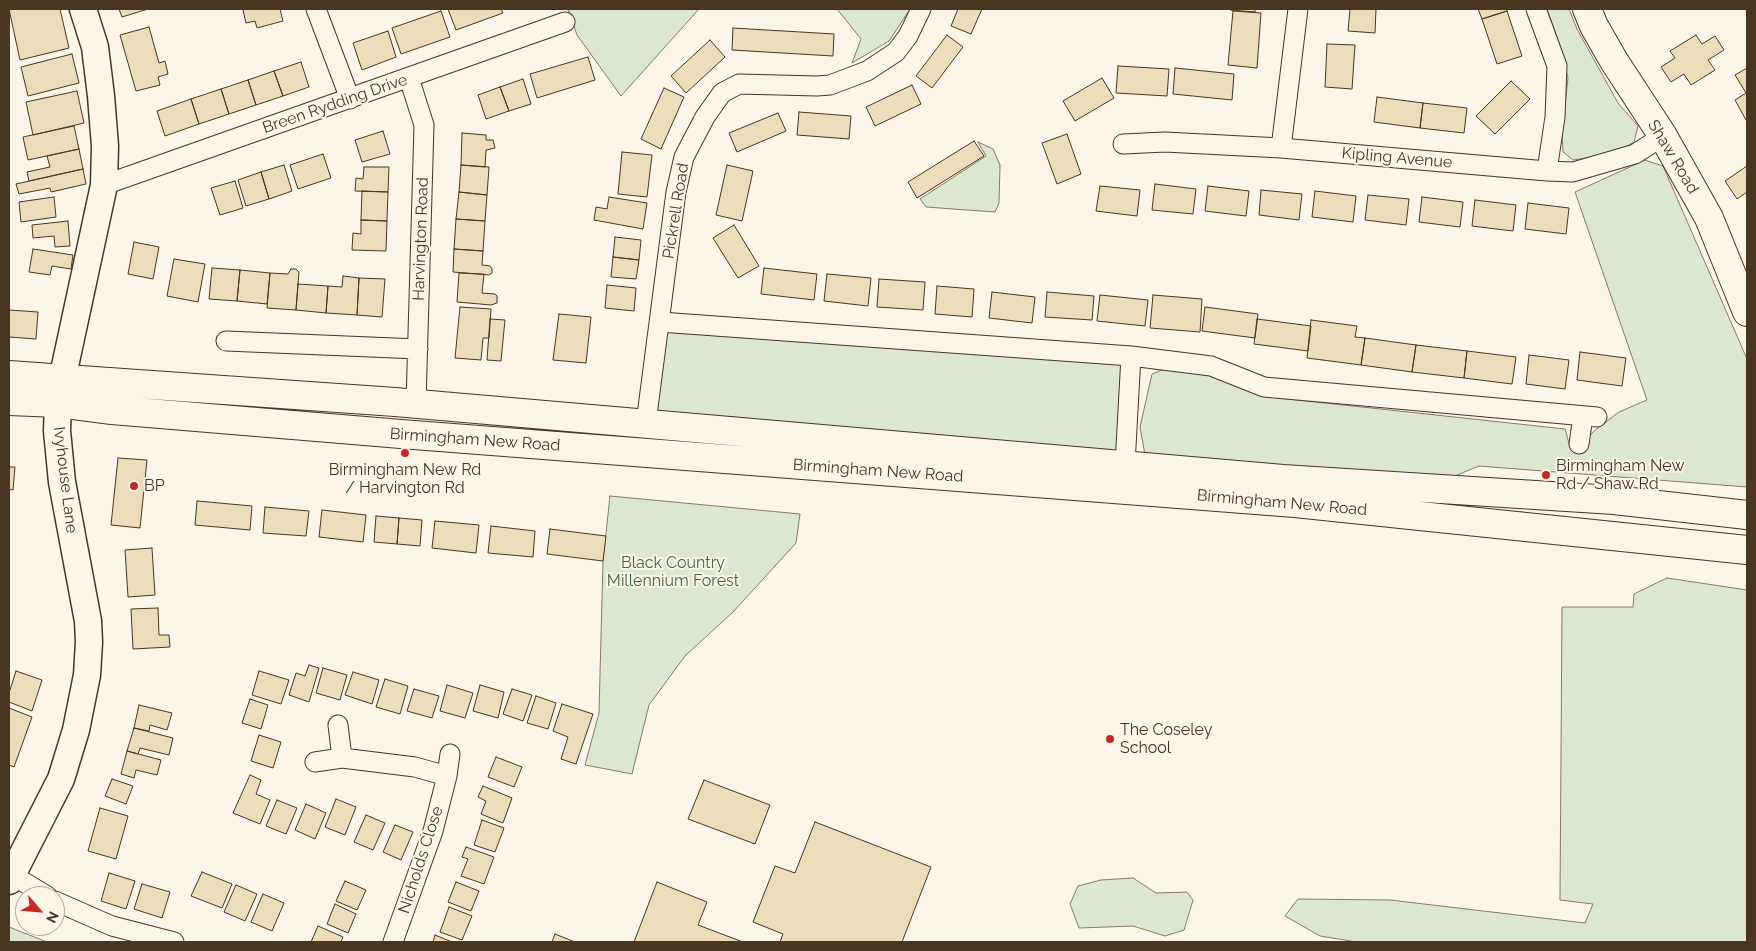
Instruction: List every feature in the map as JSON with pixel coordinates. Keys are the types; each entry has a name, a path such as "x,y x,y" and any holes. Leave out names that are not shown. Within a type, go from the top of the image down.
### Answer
{"main road":[{"name":"Shaw Road","path":"1587,9 1594,26 1614,61 1663,136 1709,218 1747,312"},
{"name":"Birmingham New Road","path":"9,375 112,410 1295,503 1747,550"},
{"name":"Birmingham New Road","path":"9,401 60,392 416,403 1282,479 1614,500 1747,515"},
{"path":"414,435 416,403"},
{"path":"643,453 646,423"}],"street":[{"name":"Ivyhouse Lane","path":"10,878 60,779 76,730 87,675 88,621 62,482 57,444 60,392 104,185 105,146 95,46 82,9"},
{"path":"316,9 350,99"},
{"name":"Pickrell Road","path":"646,423 676,192 684,157 698,128 722,93 739,84 830,85 867,71 896,52 908,36 921,9"},
{"path":"1280,148 1298,9"},
{"path":"1536,9 1557,66 1555,117 1547,171"},
{"name":"Breen Rydding Drive","path":"104,185 565,22"},
{"name":"Harvington Road","path":"409,78 424,125 416,403"},
{"name":"Kipling Avenue","path":"1123,144 1165,142 1280,148 1573,172 1635,154 1663,136"},
{"path":"660,322 1131,356 1211,366 1264,387 1590,417 1579,444"},
{"path":"226,341 418,349"},
{"path":"1125,465 1131,356"},
{"path":"338,724 342,758"},
{"name":"Nicholds Close","path":"393,942 433,831 447,776 450,754"},
{"path":"315,762 342,758 415,767 447,776"},
{"path":"10,878 26,886"},
{"path":"65,905 112,926 174,942"}],"green space":[{"path":"568,9 699,9 621,96 577,35"},
{"path":"837,9 910,9 889,41 852,63 861,39"},
{"path":"1547,9 1569,9 1577,29 1618,103 1638,126 1634,142 1614,154 1573,160 1563,152 1562,133 1568,78 1561,49"},
{"path":"978,142 993,149 1000,165 999,203 995,212 926,207 920,199 986,156"},
{"path":"1645,160 1663,166 1747,359 1747,487 1479,466 1445,480 1145,455 1140,427 1152,374 1170,367 1212,371 1279,398 1565,429 1570,447 1582,448 1585,441 1594,431 1619,412 1647,400 1575,192"},
{"path":"660,322 1131,356 1125,457 646,423"},
{"name":"Black Country Millennium Forest","path":"610,496 800,514 796,543 733,612 685,656 649,705 632,774 585,765 599,713 603,561"},
{"path":"1667,578 1747,590 1747,942 1357,942 1320,936 1285,916 1298,899 1390,900 1585,923 1593,904 1560,900 1562,607 1633,607 1634,594"},
{"path":"1133,878 1156,893 1187,892 1193,900 1184,930 1165,936 1133,926 1079,928 1070,904 1078,886 1101,880"},
{"path":"9,927 15,929 15,936 32,936 47,942 9,942"}],"building":[{"path":"9,9 60,9 69,48 20,60"},
{"path":"119,9 148,9 122,17"},
{"path":"280,9 283,21 257,28 255,21 246,23 243,10"},
{"path":"448,9 501,9 503,13 456,30"},
{"path":"958,9 982,9 971,34 951,26"},
{"path":"1255,9 1255,12 1230,10"},
{"path":"1350,9 1376,9 1375,33 1348,31"},
{"path":"1478,9 1506,9 1507,11 1482,19"},
{"path":"441,11 450,37 401,54 392,28"},
{"path":"1233,11 1261,13 1257,68 1228,65"},
{"path":"1507,11 1522,56 1497,64 1482,19"},
{"path":"149,27 159,63 165,61 168,74 158,77 160,85 136,91 120,35"},
{"path":"733,28 834,34 833,56 732,50"},
{"path":"388,31 396,57 362,70 353,43"},
{"path":"947,35 963,47 932,88 916,76"},
{"path":"1696,35 1702,44 1715,36 1724,50 1708,60 1715,70 1691,85 1684,74 1671,82 1661,67 1675,58 1670,51"},
{"path":"710,40 725,57 686,93 671,76"},
{"path":"1327,44 1355,45 1352,89 1325,87"},
{"path":"72,54 79,83 28,96 21,67"},
{"path":"588,57 595,80 537,98 530,74"},
{"path":"301,62 309,87 283,96 274,71"},
{"path":"1118,66 1169,69 1167,96 1116,93"},
{"path":"1175,68 1234,74 1232,100 1173,94"},
{"path":"1747,68 1746,120 1735,100 1746,93 1735,75"},
{"path":"274,71 283,96 256,105 248,80"},
{"path":"1102,78 1114,98 1075,121 1063,101"},
{"path":"523,79 531,104 509,111 500,87"},
{"path":"248,80 256,105 229,114 221,89"},
{"path":"1511,81 1530,99 1495,134 1476,116"},
{"path":"912,85 921,104 875,126 866,107"},
{"path":"500,87 509,111 486,119 478,95"},
{"path":"664,88 684,97 661,149 641,139"},
{"path":"221,89 229,114 199,124 191,99"},
{"path":"77,91 84,123 33,135 26,102"},
{"path":"1377,97 1423,103 1420,128 1374,122"},
{"path":"191,99 199,124 165,136 157,111"},
{"path":"1423,103 1467,108 1464,133 1420,128"},
{"path":"799,112 851,116 849,139 797,135"},
{"path":"778,113 786,131 737,152 729,133"},
{"path":"74,126 79,149 28,160 23,137"},
{"path":"383,131 390,154 362,162 355,140"},
{"path":"462,133 486,135 486,140 493,140 495,148 486,150 485,167 461,165"},
{"path":"1067,134 1081,174 1057,184 1042,143"},
{"path":"974,141 984,156 917,198 908,182"},
{"path":"79,149 83,169 29,181 27,172 50,167 47,156"},
{"path":"622,152 652,155 647,197 618,194"},
{"path":"323,154 331,178 298,189 290,165"},
{"path":"284,165 292,191 269,199 261,172"},
{"path":"461,165 489,167 487,195 459,192"},
{"path":"727,165 753,171 742,221 716,215"},
{"path":"1747,166 1747,192 1737,199 1725,181"},
{"path":"364,167 389,167 388,192 355,191 356,178 363,179"},
{"path":"83,169 86,184 51,192 50,188 19,194 16,184"},
{"path":"261,172 269,199 246,206 238,180"},
{"path":"235,181 243,208 220,215 211,188"},
{"path":"1155,184 1196,189 1193,214 1152,210"},
{"path":"1100,186 1140,190 1137,216 1096,211"},
{"path":"1208,186 1249,191 1246,216 1205,211"},
{"path":"1261,190 1302,194 1299,220 1259,215"},
{"path":"362,191 388,192 387,221 361,220"},
{"path":"1315,191 1356,196 1353,222 1312,217"},
{"path":"459,192 487,195 485,221 456,219"},
{"path":"1368,195 1409,199 1406,225 1365,220"},
{"path":"54,197 56,217 21,222 19,202"},
{"path":"609,197 647,203 643,229 594,220 596,207 607,209"},
{"path":"1422,197 1463,202 1460,227 1419,222"},
{"path":"1475,200 1516,205 1513,231 1472,226"},
{"path":"1528,203 1569,208 1566,234 1525,229"},
{"path":"456,219 485,221 483,251 454,249"},
{"path":"361,220 387,221 386,251 352,250 353,233 361,234"},
{"path":"68,221 70,246 55,247 54,236 33,238 32,225"},
{"path":"734,225 759,266 738,278 713,238"},
{"path":"615,237 641,240 639,260 613,257"},
{"path":"134,242 159,247 153,279 128,274"},
{"path":"33,249 73,255 71,269 52,266 50,275 29,272"},
{"path":"454,249 483,251 482,265 490,266 492,273 489,275 453,272"},
{"path":"613,257 639,260 636,279 611,277"},
{"path":"174,259 205,264 198,302 167,296"},
{"path":"212,268 240,270 237,301 209,299"},
{"path":"764,268 817,274 814,300 761,294"},
{"path":"291,269 296,269 299,272 296,310 267,308 270,273 288,274"},
{"path":"240,270 270,273 267,304 237,301"},
{"path":"459,273 484,274 482,293 495,294 497,296 497,303 491,305 457,302"},
{"path":"827,274 871,278 868,306 824,301"},
{"path":"343,276 359,278 357,315 326,313 328,286 342,287"},
{"path":"359,278 385,279 382,317 357,315"},
{"path":"879,279 925,282 923,310 877,307"},
{"path":"298,284 328,286 326,313 296,310"},
{"path":"607,285 636,288 634,311 605,308"},
{"path":"937,286 974,289 972,317 935,314"},
{"path":"992,292 1035,297 1032,323 989,318"},
{"path":"1047,292 1094,296 1092,320 1045,317"},
{"path":"1100,295 1148,300 1145,326 1097,321"},
{"path":"1153,295 1202,299 1200,332 1150,328"},
{"path":"460,307 491,309 489,338 483,338 481,360 455,358"},
{"path":"1205,307 1258,314 1255,338 1202,331"},
{"path":"9,310 38,312 36,339 9,337"},
{"path":"559,314 591,317 586,363 553,360"},
{"path":"490,319 505,320 501,361 487,360"},
{"path":"1257,319 1311,326 1308,351 1254,344"},
{"path":"1311,320 1357,326 1355,337 1365,338 1361,365 1307,358"},
{"path":"1365,338 1416,345 1412,372 1361,365"},
{"path":"1416,345 1467,351 1464,378 1412,372"},
{"path":"1467,351 1516,357 1512,384 1464,378"},
{"path":"1580,352 1626,358 1622,386 1577,380"},
{"path":"1529,355 1569,360 1565,389 1526,384"},
{"path":"118,458 147,460 140,528 111,525"},
{"path":"9,467 15,467 13,490 9,489"},
{"path":"197,501 252,506 250,530 195,525"},
{"path":"265,507 309,511 306,536 263,533"},
{"path":"322,510 366,515 363,542 319,537"},
{"path":"376,516 399,518 397,544 374,542"},
{"path":"399,518 422,520 420,546 397,544"},
{"path":"435,521 479,525 476,553 432,548"},
{"path":"491,526 535,531 533,557 488,553"},
{"path":"550,529 606,536 603,561 547,554"},
{"path":"152,548 155,595 128,597 125,550"},
{"path":"158,608 159,635 169,635 170,647 133,649 131,609"},
{"path":"309,665 319,668 309,702 289,695 296,673 305,676"},
{"path":"323,668 347,675 340,700 316,693"},
{"path":"16,671 42,680 32,711 9,702 9,693"},
{"path":"259,671 289,680 281,704 252,695"},
{"path":"353,672 379,680 372,704 345,695"},
{"path":"385,679 408,686 400,714 376,707"},
{"path":"447,685 473,693 465,718 440,711"},
{"path":"480,685 504,692 498,718 473,711"},
{"path":"414,689 439,696 432,718 407,711"},
{"path":"512,689 532,695 523,721 503,714"},
{"path":"536,696 556,703 548,729 527,723"},
{"path":"250,699 268,705 261,729 242,723"},
{"path":"562,704 593,714 576,764 561,759 568,737 553,731"},
{"path":"139,705 172,713 167,730 150,725 149,731 134,728"},
{"path":"9,708 32,717 14,767 9,765"},
{"path":"134,728 173,738 169,755 140,748 138,754 127,751"},
{"path":"259,735 281,742 273,768 251,761"},
{"path":"127,751 161,760 157,775 136,770 134,778 121,774"},
{"path":"496,757 522,767 514,787 488,777"},
{"path":"250,775 261,780 256,794 270,800 260,824 233,813"},
{"path":"112,779 133,786 126,804 105,796"},
{"path":"704,780 770,805 755,844 688,819"},
{"path":"483,786 512,798 503,823 481,814 486,801 478,797"},
{"path":"336,799 356,807 345,835 325,827"},
{"path":"277,800 297,808 286,834 266,826"},
{"path":"306,804 326,813 315,839 295,830"},
{"path":"100,808 128,816 116,859 88,851"},
{"path":"366,815 385,823 373,850 354,842"},
{"path":"482,820 504,828 495,852 474,845"},
{"path":"815,822 931,867 902,942 780,942 783,934 753,922 775,866 795,873"},
{"path":"395,825 413,832 401,860 383,852"},
{"path":"466,847 494,857 484,884 461,876 468,859 462,857"},
{"path":"202,872 232,884 222,908 191,896"},
{"path":"109,873 135,881 126,909 101,901"},
{"path":"345,881 366,890 357,910 336,901"},
{"path":"456,882 479,891 471,911 448,902"},
{"path":"657,882 707,902 698,925 743,942 634,942"},
{"path":"142,884 170,892 162,918 134,909"},
{"path":"236,885 257,894 245,921 224,912"},
{"path":"263,894 284,903 272,931 251,922"},
{"path":"335,904 356,914 348,933 327,924"},
{"path":"449,907 472,916 462,940 440,932"},
{"path":"318,926 343,937 341,942 311,942"},
{"path":"555,934 575,942 552,942"},
{"path":"435,935 452,942 433,942"}],"place":[{"name":"Birmingham New Rd / Harvington Rd","path":"405,453"},
{"name":"Birmingham New Rd / Shaw Rd","path":"1546,475"},
{"name":"BP","path":"134,486"},
{"name":"The Coseley School","path":"1110,739"}]}
